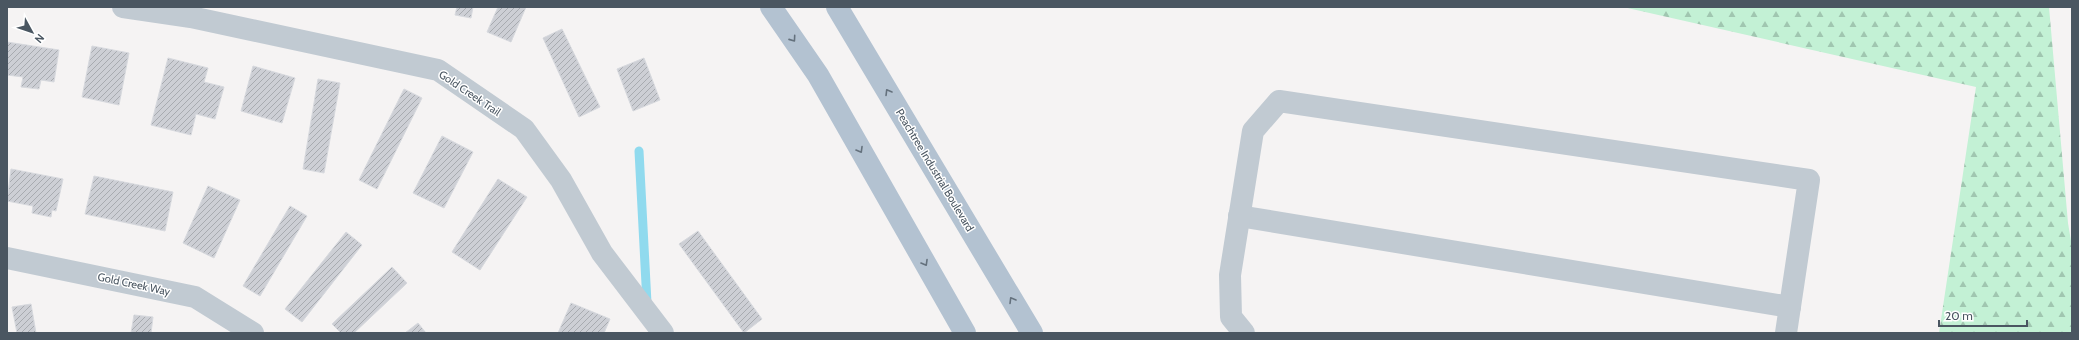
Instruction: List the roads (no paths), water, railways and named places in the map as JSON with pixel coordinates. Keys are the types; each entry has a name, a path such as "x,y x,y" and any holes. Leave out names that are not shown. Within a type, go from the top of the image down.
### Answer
{"main road":[{"path":"770,7 818,75 965,333"},
{"name":"Peachtree Industrial Boulevard","path":"837,7 1032,333"}],"street":[{"name":"Gold Creek Trail","path":"123,7 191,17 438,70 524,129 561,180 602,253 663,333"},
{"path":"1244,333 1231,317 1230,274 1253,131 1279,101 1809,180 1786,333"},
{"path":"1239,216 1790,307"},
{"name":"Gold Creek Way","path":"7,258 195,297 253,333"}],"waterway":[{"path":"639,151 647,303"}]}
